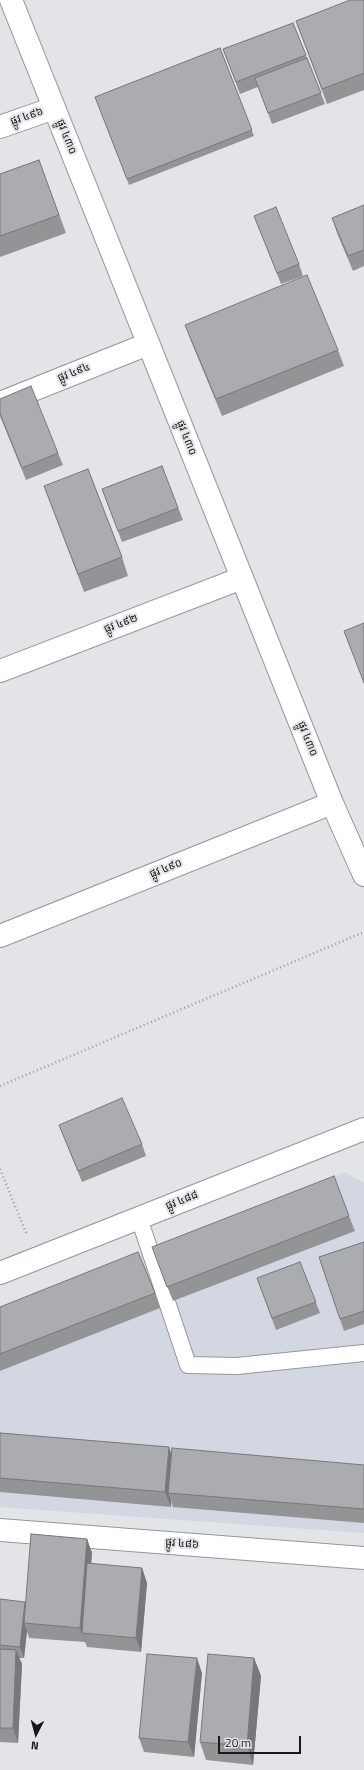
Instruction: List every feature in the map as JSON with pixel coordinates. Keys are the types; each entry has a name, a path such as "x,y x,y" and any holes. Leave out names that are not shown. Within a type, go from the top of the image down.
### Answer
{"street":[{"name":"ផ្លូវ ៤៣០","path":"11,0 332,803 364,875"},
{"name":"ផ្លូវ ៤៩៦","path":"0,127 54,108"},
{"name":"ផ្លូវ ៤៩៤","path":"0,403 148,344"},
{"name":"ផ្លូវ ៤៩២","path":"0,671 242,578"},
{"name":"ផ្លូវ ៤៩០","path":"0,936 332,803"},
{"name":"ផ្លូវ ៤៨៨","path":"0,1273 364,1129"},
{"name":"ផ្លូវ ៤៨៦","path":"0,1530 364,1558"}],"lane":[{"path":"139,1218 188,1365 237,1366 364,1353"}],"path":[{"path":"0,1086 364,932"},
{"path":"0,1169 37,1258"}],"shaded area":[{"path":"345,1172 364,1183 364,1533 0,1507 0,1308"}],"building":[{"path":"350,0 364,0 364,73 322,89 296,21"},
{"path":"293,23 306,55 236,82 223,49"},
{"path":"220,48 252,130 127,179 95,97"},
{"path":"307,58 321,93 268,113 255,78"},
{"path":"39,160 59,215 0,236 0,174"},
{"path":"364,205 364,250 348,256 332,218"},
{"path":"276,207 299,264 277,273 254,216"},
{"path":"307,275 338,350 216,399 185,325"},
{"path":"31,386 58,453 22,468 0,414 0,399"},
{"path":"162,466 178,508 118,531 102,489"},
{"path":"88,469 122,557 78,574 44,486"},
{"path":"364,623 364,683 344,631"},
{"path":"122,1098 142,1144 78,1171 59,1125"},
{"path":"334,1176 349,1216 167,1287 152,1247"},
{"path":"364,1242 364,1311 340,1319 319,1257"},
{"path":"138,1252 155,1293 0,1354 0,1307"},
{"path":"300,1262 316,1302 272,1318 257,1278"},
{"path":"0,1433 169,1447 165,1492 0,1478"},
{"path":"172,1448 364,1465 364,1509 168,1493"},
{"path":"31,1534 87,1539 80,1628 24,1623"},
{"path":"87,1563 142,1568 136,1638 82,1633"},
{"path":"0,1599 25,1602 20,1647 0,1645"},
{"path":"0,1649 16,1650 13,1728 0,1728"},
{"path":"147,1654 197,1658 188,1742 139,1738"},
{"path":"208,1654 254,1658 247,1746 200,1742"}]}
